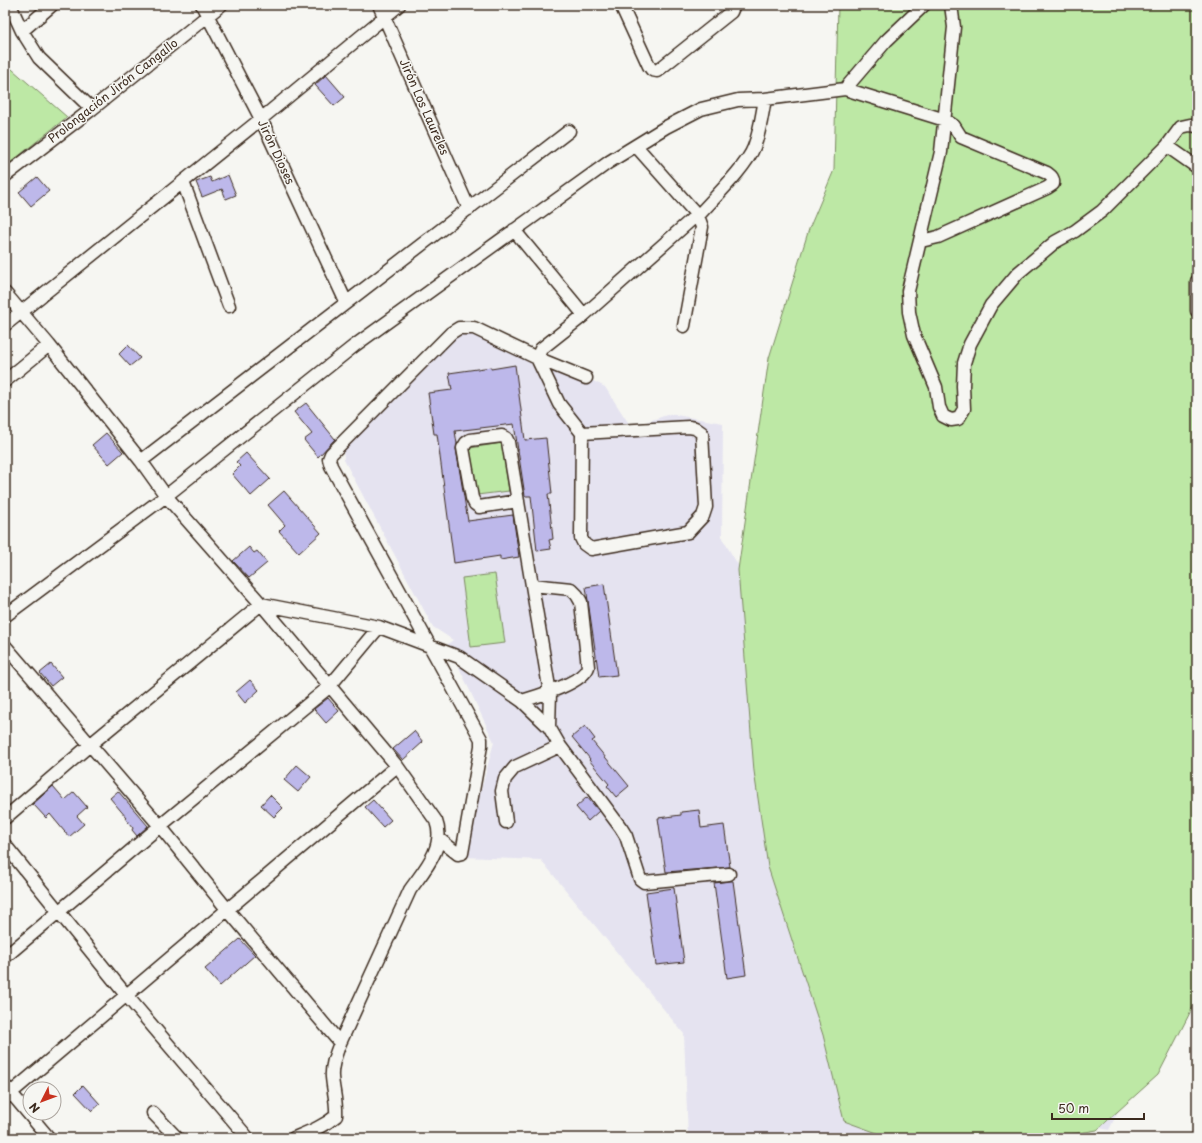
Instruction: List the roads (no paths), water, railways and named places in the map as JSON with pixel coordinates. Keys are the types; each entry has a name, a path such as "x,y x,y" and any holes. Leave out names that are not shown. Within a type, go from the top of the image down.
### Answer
{"street":[{"path":"10,5 22,31 39,58 92,109"},
{"path":"22,31 52,5"},
{"name":"Prolongación Jirón Cangallo","path":"5,176 92,109 205,10 221,5"},
{"name":"Jirón Los Laureles","path":"379,5 469,209"},
{"path":"5,325 400,5"},
{"path":"621,5 649,66 652,70 657,71 731,12 734,5"},
{"path":"845,89 886,41 924,5"},
{"path":"952,5 954,27 945,120 940,152 921,241 908,291 909,312 914,335 936,387 939,407 943,416 951,420 958,419 964,409 964,363 970,344 991,306 1018,273 1054,242 1076,231 1102,211 1167,146 1181,127 1190,125 1197,126"},
{"name":"Jirón Dioses","path":"205,10 261,119 346,302"},
{"path":"5,616 166,496 354,346 609,162 666,126 701,109 738,100 765,99 845,89 945,120 954,126 961,137 1052,176 1053,184 1047,188 938,237 921,241"},
{"path":"582,433 689,426 695,428 702,433 706,507 703,516 688,532 591,549 584,544 581,538 582,433 559,404 538,358 541,349 584,314 691,220 698,216 748,158 754,148 765,99"},
{"path":"140,461 569,131"},
{"path":"940,152 961,137"},
{"path":"636,146 698,216 702,227 684,326"},
{"path":"1167,146 1197,167"},
{"path":"183,182 229,306"},
{"path":"514,230 584,314"},
{"path":"1197,281 1197,311"},
{"path":"5,293 49,345 166,496 261,604 397,766 436,821 439,829 439,839 436,849 426,868 410,890 340,1043 333,1063 332,1076 337,1106 336,1116 316,1130 294,1138"},
{"path":"439,839 458,854 462,853 481,739 331,466 329,459 332,454 451,334 460,328 474,328 538,358 586,378"},
{"path":"5,382 49,345"},
{"path":"518,501 479,506 475,504 472,498 463,448 466,443 470,440 502,436 506,438 508,442 518,501 550,693 549,727"},
{"path":"522,701 550,693 581,677 587,672 588,667 581,602 577,595 571,590 532,585"},
{"path":"261,604 379,627 459,657 522,701 549,727 560,746 626,836 640,879 644,882 729,874"},
{"path":"5,818 90,744 261,604"},
{"path":"5,957 58,911 329,686 379,627"},
{"path":"5,646 160,826 227,910 340,1043"},
{"path":"506,822 502,791 505,779 514,767 560,746"},
{"path":"49,1138 7,1092 126,995 397,766"},
{"path":"5,845 126,995 248,1138"},
{"path":"153,1113 177,1138"}]}
